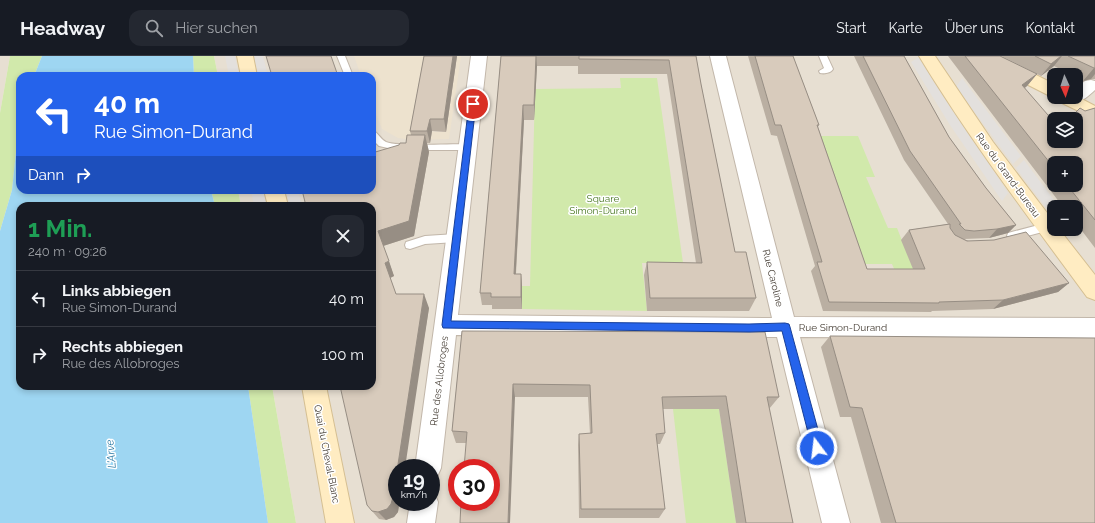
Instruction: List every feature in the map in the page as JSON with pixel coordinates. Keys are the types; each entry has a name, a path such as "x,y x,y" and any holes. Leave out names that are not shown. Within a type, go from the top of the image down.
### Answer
{"street":[{"path":"245,56 248,72"},
{"name":"Rue des Allobroges","path":"429,459 479,56"},
{"name":"Rue Caroline","path":"718,56 785,327 836,523"},
{"name":"Rue du Grand-Bureau","path":"927,56 946,89 1012,183 1095,291"},
{"path":"985,56 1047,87"},
{"path":"1083,90 1091,85"},
{"path":"1081,104 1095,113"},
{"name":"Rue Simon-Durand","path":"446,325 749,328 1095,328"},
{"name":"Quai du Cheval-Blanc","path":"315,390 340,523"},
{"path":"422,523 423,511"}],"lane":[{"path":"341,56 347,72"},
{"path":"823,56 828,70 823,71"},
{"path":"376,137 382,144 397,147 467,147"},
{"path":"1000,239 1046,227"},
{"path":"410,245 425,240 456,238"}],"shaded area":[{"path":"0,56 10,56 0,113"},
{"path":"214,56 1095,56 1095,523 296,523 273,390 376,390 376,202 240,202 239,194 376,194 376,72 217,72"},
{"path":"225,56 235,56 238,72 228,72"},
{"path":"253,56 263,56 267,72 257,72"},
{"path":"354,56 429,56 415,131 446,132 457,56 461,56 449,139 413,140 398,138 382,129 376,113 376,72 360,72"},
{"path":"919,57 1008,193 1002,201 950,125 911,62"},
{"path":"962,78 1021,156 1013,164 956,87"},
{"path":"1024,160 1054,200 1047,200 1047,209 1016,168"},
{"path":"252,194 264,194 266,202 253,202"},
{"path":"287,194 299,194 301,202 289,202"}],"green space":[{"path":"10,56 42,56 36,72 16,72 16,152 12,190 0,231 0,113"},
{"path":"193,56 214,56 217,72 194,72"},
{"name":"Square Simon-Durand","path":"620,78 657,78 683,263 642,263 647,311 522,309 522,286 530,286 535,89 621,88"},
{"path":"812,136 858,136 875,177 866,177 888,228 897,228 917,278 898,278 892,264 862,264"},
{"path":"212,194 239,194 240,202 214,202"},
{"path":"249,390 273,390 296,523 268,523"},
{"path":"673,409 719,409 736,523 686,523"}],"water":[{"path":"42,56 193,56 194,72 36,72"},
{"name":"L'Arve","path":"16,152 16,194 212,194 214,202 16,202 16,390 249,390 268,523 0,523 0,231 12,190"}],"building":[{"path":"266,56 331,56 337,72 271,72"},
{"path":"424,56 453,56 444,119 430,119 427,131 410,131"},
{"path":"501,56 536,56 534,105 523,105 514,274 521,274 521,297 491,297 491,293 480,293"},
{"path":"579,56 696,56 735,252 746,252 756,298 650,298 647,262 702,263 669,60 579,59"},
{"path":"755,56 793,56 819,125 817,125 867,269 925,269 909,230 950,224 950,228 955,235 967,241 994,240 1026,232 1069,283 1003,300 939,303 829,302 817,262 822,262 781,125 775,125"},
{"path":"863,56 904,56 949,137 986,188 1016,225 997,229 974,231 965,230 959,224 961,224 910,151"},
{"path":"965,56 1000,56 1037,74 1022,85 1047,114 1047,148 1083,148 1083,112 1076,112 1080,108 1085,111 1095,108 1095,220 1083,205 1083,200 1079,200 1073,192 1083,192 1083,156 1047,156 1047,159"},
{"path":"1035,56 1061,56 1051,64"},
{"path":"1068,56 1095,56 1095,68 1094,68"},
{"path":"407,135 425,135 409,221 378,231 389,261 385,263 396,294 424,294 399,459 388,459 388,508 378,512 372,511 367,505 341,390 376,390 376,202 305,202 303,194 376,194 376,152 399,145 400,143 406,143"},
{"path":"462,331 765,332 779,397 767,397 793,523 746,523 726,396 662,397 665,433 656,434 665,509 581,509 579,434 592,433 590,385 513,384 508,523 460,523 461,511 500,511 500,459 465,459 467,432 452,431"},
{"path":"830,336 1095,338 1095,523 896,523 862,408 850,407"}],"route":[{"path":"473,104 468,135 451,293 446,325 749,328 785,327 817,448"}]}
